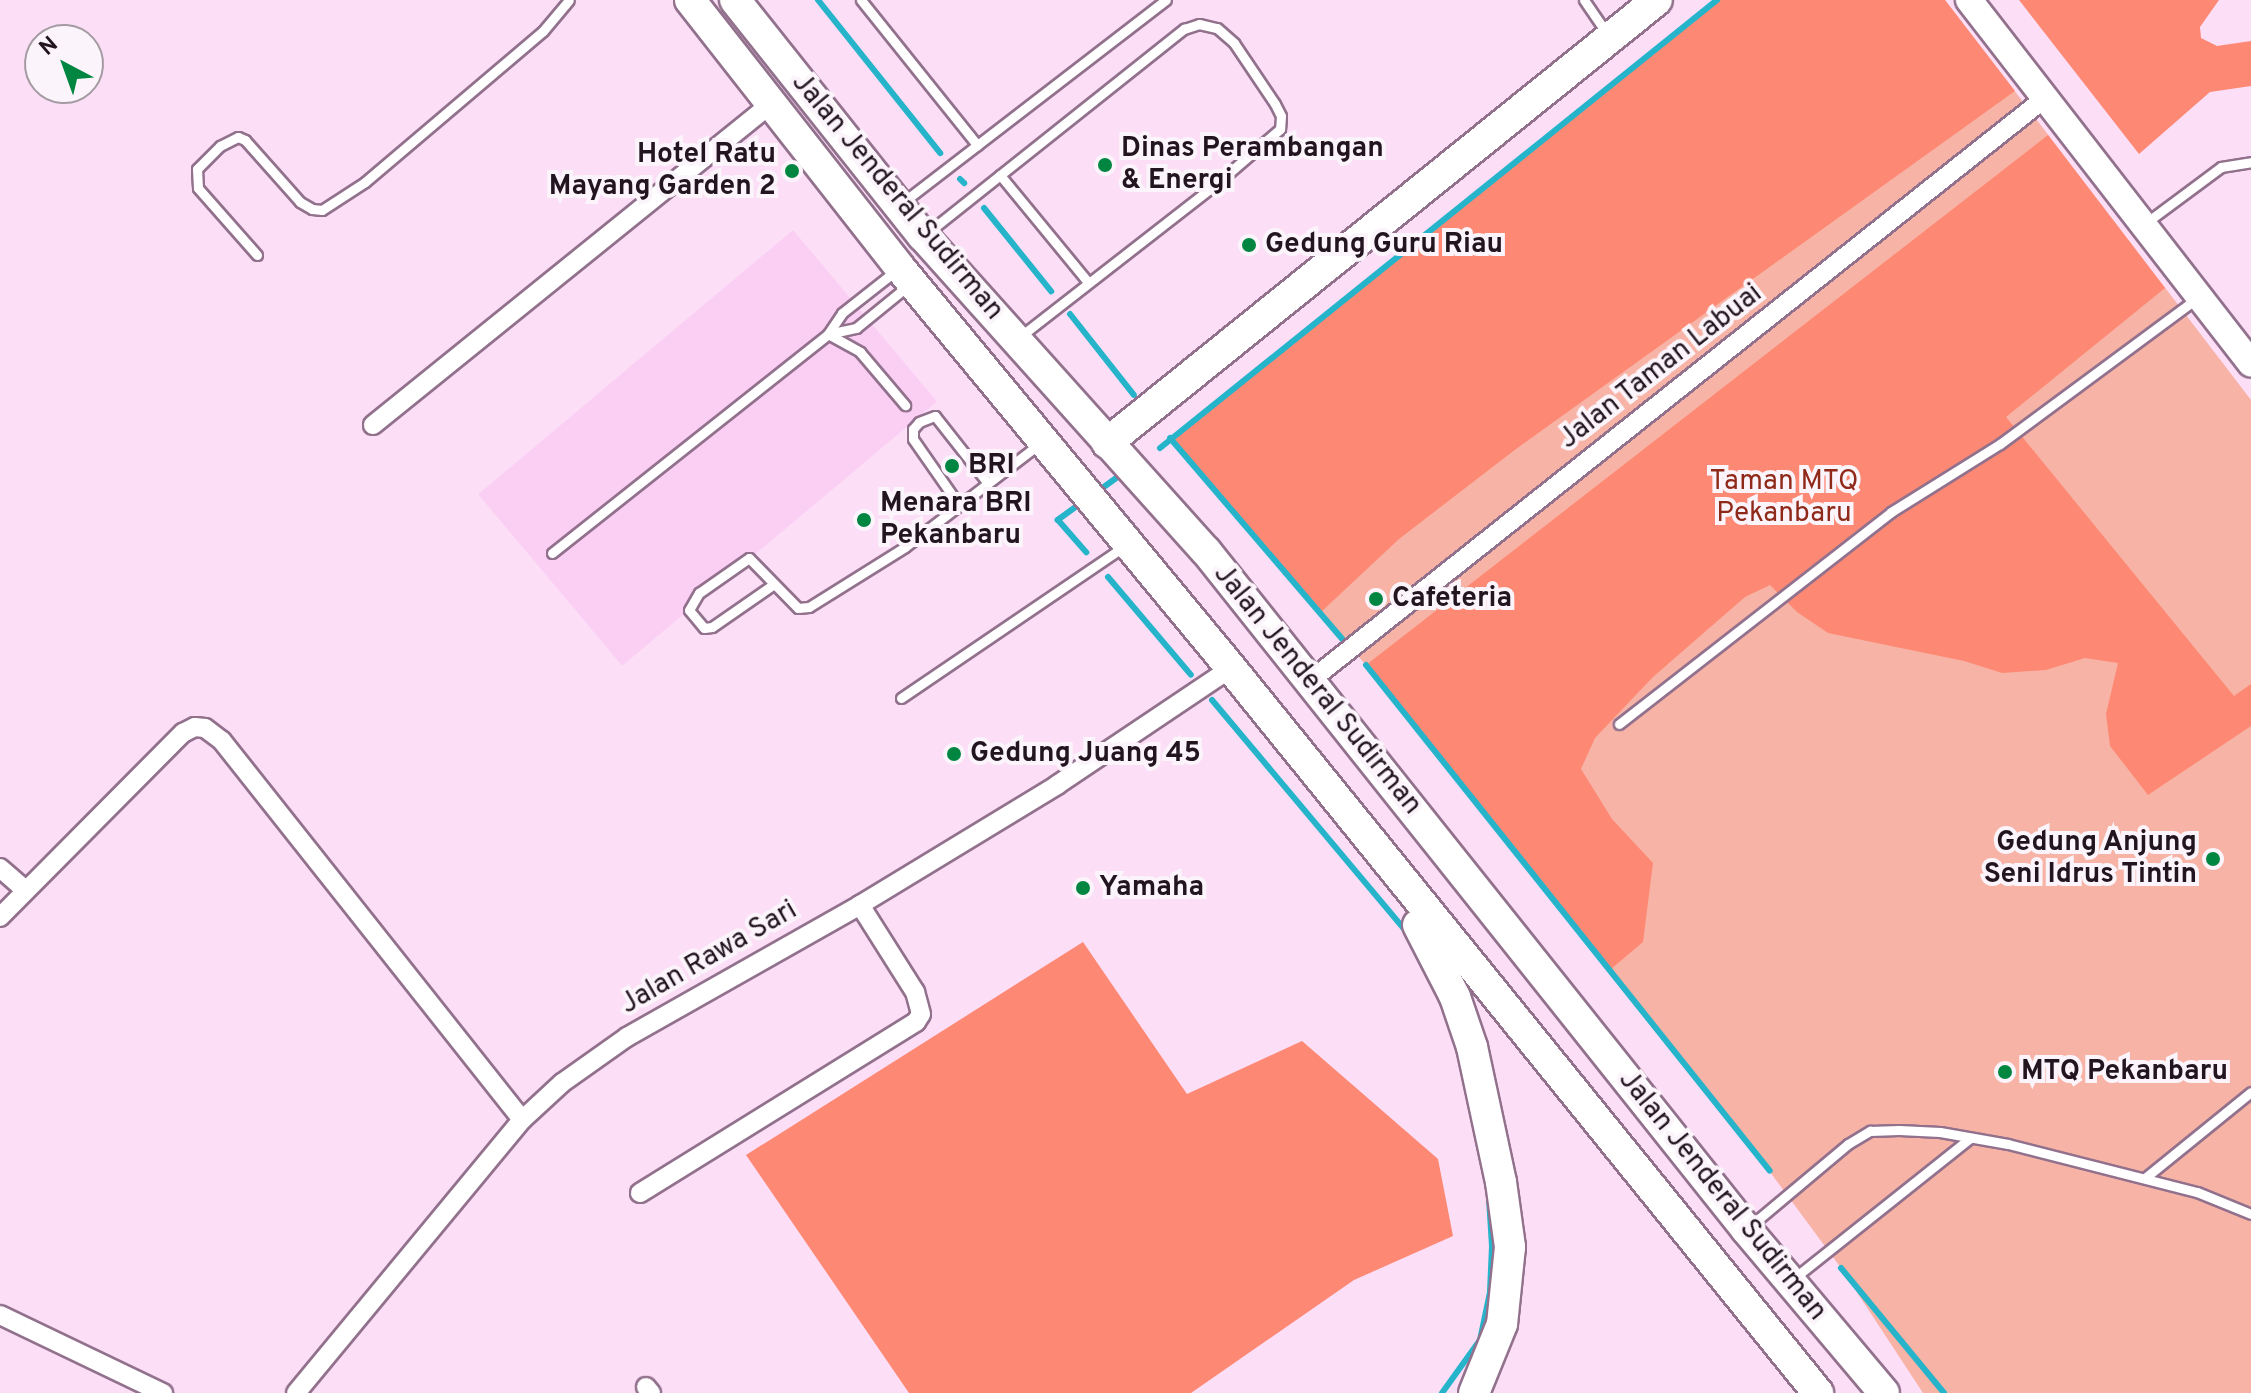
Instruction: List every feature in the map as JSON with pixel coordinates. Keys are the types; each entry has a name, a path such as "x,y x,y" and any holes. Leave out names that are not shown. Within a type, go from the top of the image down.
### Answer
{"main road":[{"name":"Jalan Jenderal Sudirman","path":"690,0 906,275 1129,542 1818,1393"},
{"name":"Jalan Jenderal Sudirman","path":"735,0 923,236 1206,551 1746,1229 1884,1393"},
{"path":"1107,443 1657,0"},
{"path":"1365,833 1437,957 1455,997 1472,1047 1494,1142 1510,1247 1506,1303 1494,1350 1474,1393"},
{"path":"1709,1258 1746,1229"},
{"path":"1754,1311 1790,1281"}],"street":[{"path":"1969,0 2251,363"},
{"name":"Jalan Taman Labuai","path":"1311,680 2045,98"},
{"path":"373,425 772,103"},
{"name":"Jalan Rawa Sari","path":"296,1393 522,1120 562,1083 627,1037 860,905 1057,785 1231,668"},
{"path":"0,917 183,733 195,727 205,728 222,741 522,1120"},
{"path":"0,868 25,890"},
{"path":"640,1193 916,1022 921,1014 915,992 860,905"},
{"path":"0,1315 163,1393"}],"lane":[{"path":"257,255 198,188 195,177 197,169 220,146 238,137 245,140 300,202 312,209 322,210 365,182 543,31 569,0"},
{"path":"861,0 977,145"},
{"path":"899,205 1166,0"},
{"path":"1584,0 1609,38"},
{"path":"923,236 1184,29 1199,24 1217,28 1234,43 1275,104 1281,116 1280,129 1216,184 1015,340"},
{"path":"2144,224 2221,167 2251,162"},
{"path":"1000,175 1088,282"},
{"path":"828,334 856,328 906,275"},
{"path":"552,553 828,334 842,313 906,275"},
{"path":"1619,724 1891,512 2000,444 2200,296"},
{"path":"828,334 860,352 905,405"},
{"path":"959,505 913,439 913,429 919,422 935,416 987,482"},
{"path":"774,584 712,627 704,628 689,610 699,593 745,558 751,560 798,608 809,607 905,547 1044,441"},
{"path":"901,698 1129,542"},
{"path":"2145,1178 2251,1092"},
{"path":"1746,1229 1848,1144 1870,1131 1940,1132 2008,1144 2197,1192 2251,1214"},
{"path":"1790,1281 1970,1138"}],"shaded area":[{"path":"793,230 937,402 622,666 478,494"}],"green space":[{"name":"Taman MTQ Pekanbaru","path":"1717,0 1945,0 2251,400 2251,1393 1923,1393 1841,1268 1722,1107 1371,671 1170,438"},
{"path":"1717,0 1945,0 2015,91 1516,449 1399,539 1320,613 1170,438"},
{"path":"2019,0 2219,0 2200,27 2201,38 2217,46 2251,41 2251,86 2210,92 2139,154"},
{"path":"2048,135 2165,288 2006,417 2234,696 2251,684 2251,726 2148,795 2110,746 2106,714 2118,663 2085,658 2046,670 2002,673 1964,661 1828,633 1797,612 1770,585 1745,597 1653,677 1595,738 1581,769 1612,819 1653,863 1643,942 1611,969 1366,665"},
{"path":"1083,942 1187,1094 1302,1041 1438,1159 1453,1236 1354,1280 1191,1393 909,1393 746,1155"}],"waterway":[{"path":"818,0 940,153"},
{"path":"1160,448 1717,0"},
{"path":"960,179 964,183"},
{"path":"984,208 1051,291"},
{"path":"1070,314 1134,395"},
{"path":"1170,438 1344,641"},
{"path":"1101,489 1124,472"},
{"path":"1081,503 1058,520 1086,552"},
{"path":"1108,577 1191,675"},
{"path":"1366,665 1770,1171"},
{"path":"1212,700 1406,931"},
{"path":"1442,1393 1480,1340 1490,1292 1492,1246 1489,1198"},
{"path":"1841,1268 1944,1393"}],"place":[{"name":"Dinas Perambangan & Energi","path":"1105,165"},
{"name":"Hotel Ratu Mayang Garden 2","path":"792,171"},
{"name":"Gedung Guru Riau","path":"1249,245"},
{"name":"BRI","path":"952,466"},
{"name":"Menara BRI Pekanbaru","path":"864,520"},
{"name":"Cafeteria","path":"1376,599"},
{"name":"Gedung Juang 45","path":"954,754"},
{"name":"Gedung Anjung Seni Idrus Tintin","path":"2213,859"},
{"name":"Yamaha","path":"1083,888"},
{"name":"MTQ Pekanbaru","path":"2005,1072"}]}
